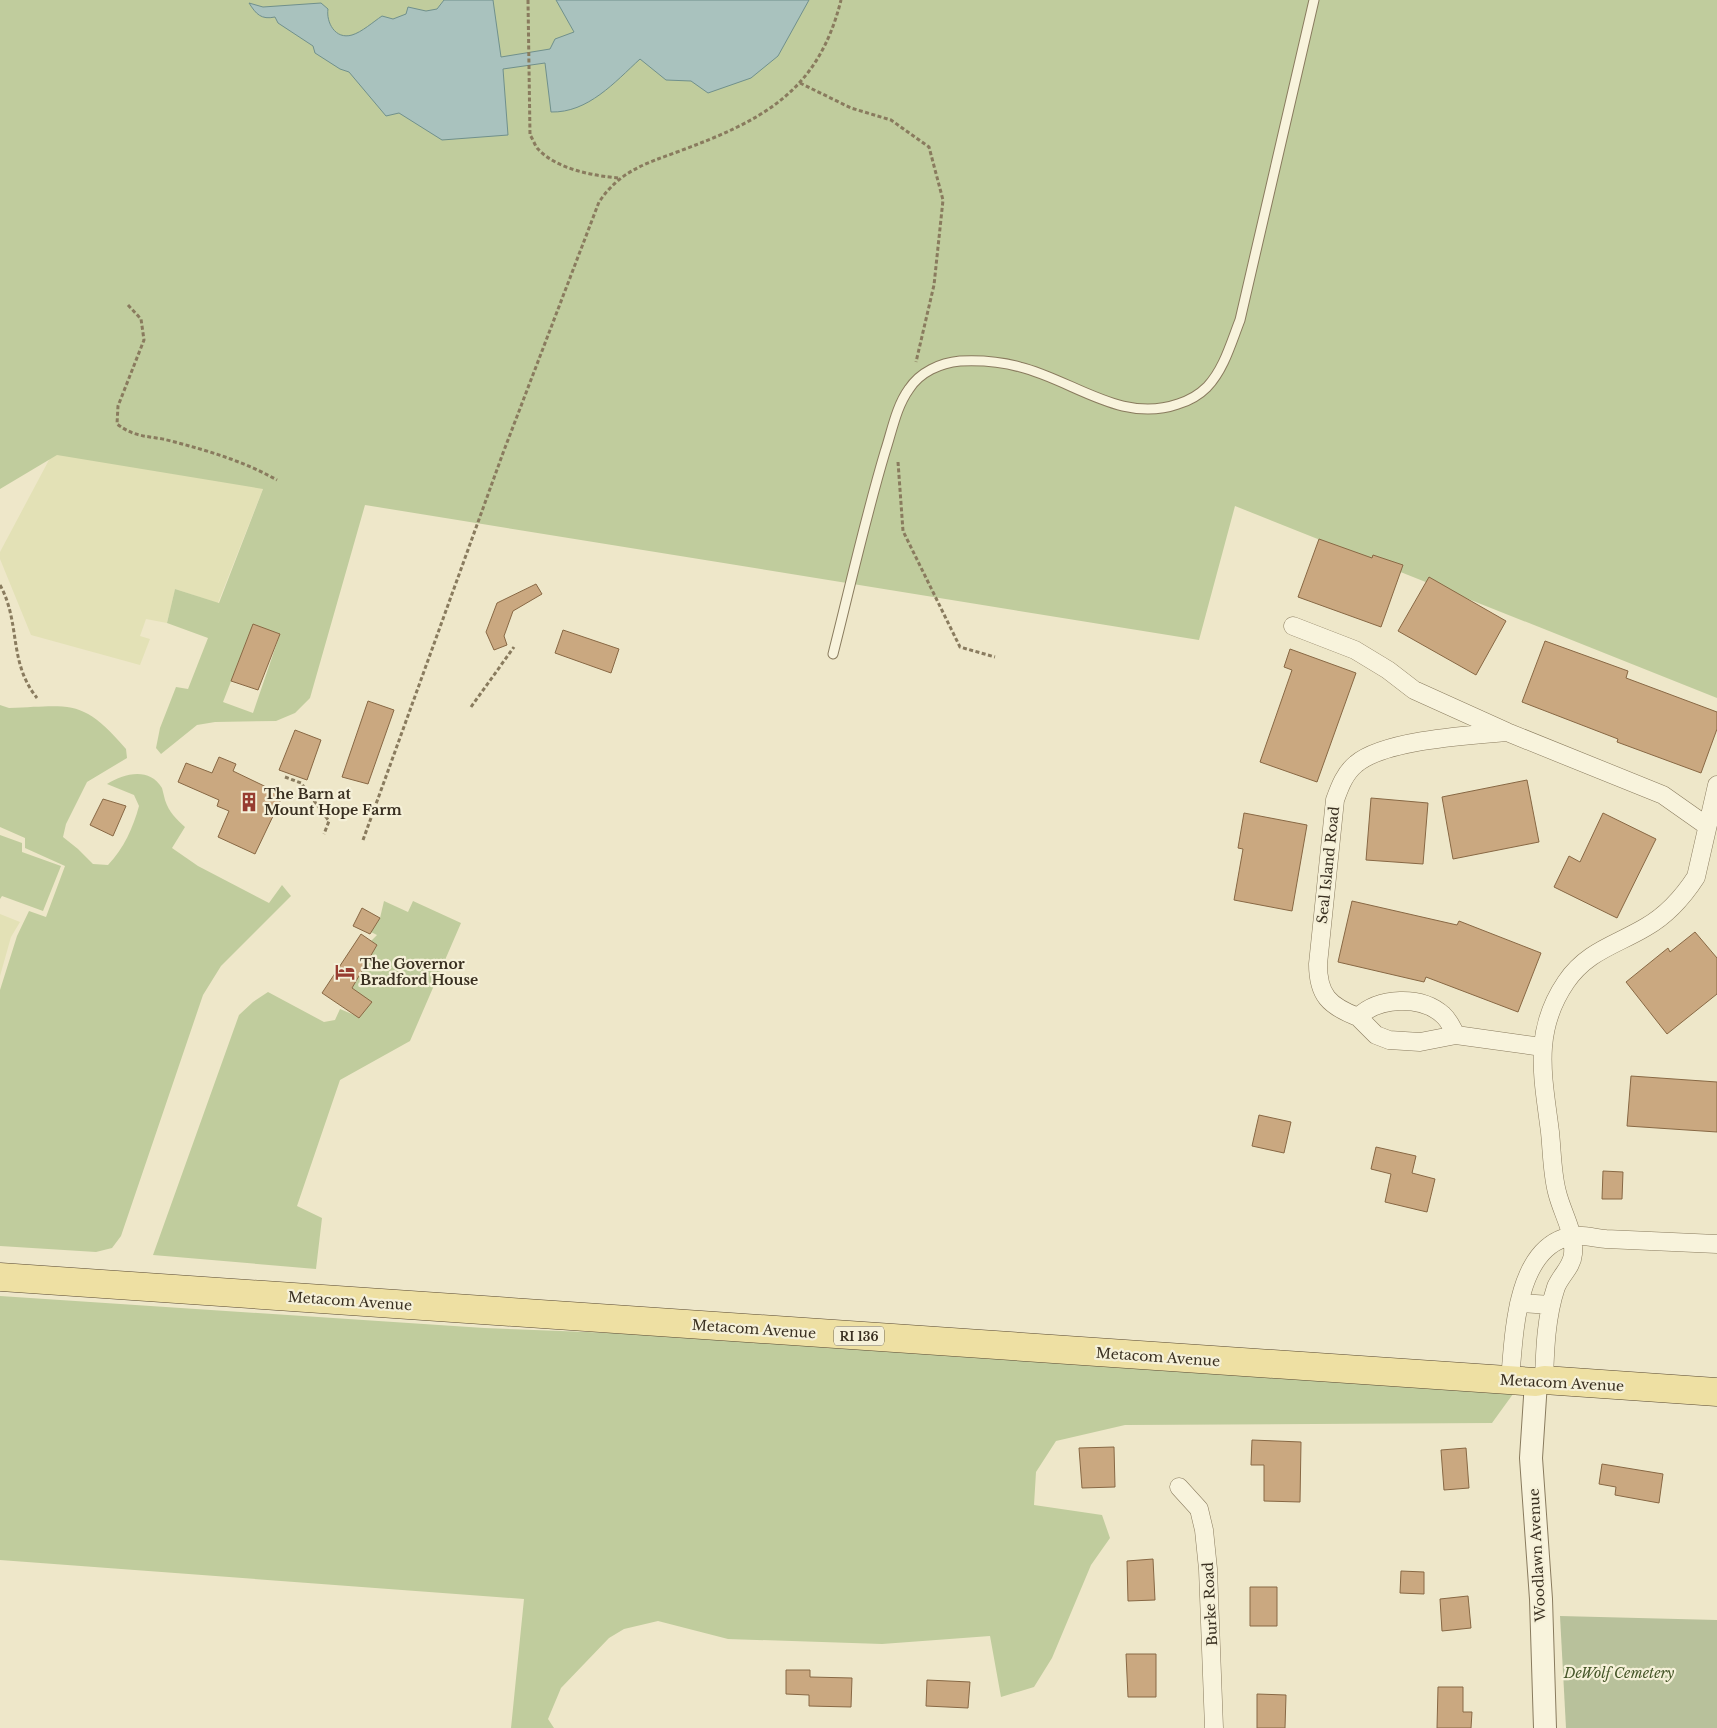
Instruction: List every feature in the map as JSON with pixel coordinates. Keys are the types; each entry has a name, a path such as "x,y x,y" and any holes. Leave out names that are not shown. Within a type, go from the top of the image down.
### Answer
{"main road":[{"name":"Metacom Avenue","path":"0,1278 1717,1392"}],"street":[{"name":"Seal Island Road","path":"1293,626 1355,650 1388,670 1414,690 1506,732 1663,795 1707,826"},
{"name":"Seal Island Road","path":"1506,732 1444,737 1375,752 1355,765 1340,786 1335,800 1318,978 1327,999 1337,1008 1358,1017 1376,1035 1389,1040 1420,1042 1456,1034 1542,1047"},
{"path":"1530,1381 1560,1278 1570,1266 1573,1256 1572,1236 1557,1192 1542,1047 1551,1009 1567,980 1578,967 1605,947 1632,935 1659,918 1673,906 1689,887 1696,877 1717,785"},
{"path":"1358,1017 1376,1005 1408,1002 1423,1005 1441,1013 1456,1034"},
{"path":"1530,1381 1519,1303 1532,1268 1543,1251 1559,1240 1572,1236 1717,1244"},
{"path":"1519,1303 1551,1305"},
{"name":"Woodlawn Avenue","path":"1530,1381 1531,1458 1541,1599 1545,1728"},
{"name":"Burke Road","path":"1180,1487 1199,1509 1204,1530 1209,1578 1214,1728"}],"lane":[{"path":"833,654 873,492 900,404 909,388 921,375 944,363 984,360 1021,367 1114,405 1147,411 1168,408 1189,400 1207,388 1223,364 1240,320 1314,0"}],"path":[{"path":"528,0 530,135 538,149 566,167 596,176 619,178"},
{"path":"363,840 574,264 600,202 619,178 753,119 773,107 800,83 823,52 832,33 841,0"},
{"path":"800,83 851,108 891,120 929,147 943,200 934,285 909,388"},
{"path":"128,305 141,319 144,340 118,406 117,424 131,434 160,438 225,456 253,467 277,480"},
{"path":"899,454 898,464 903,530 960,646 995,657"},
{"path":"0,585 7,598 12,618 16,654 26,685 36,698"},
{"path":"471,707 514,647"},
{"path":"285,777 301,783 329,821 324,834"}],"shaded area":[{"path":"75,411 268,476 218,603 175,589 167,623 146,619 140,636 150,639 140,665 31,635 0,559 0,552"},
{"path":"0,914 20,922 11,937 0,976"}],"green space":[{"path":"0,0 1717,0 1717,698 1235,506 1199,640 365,505 310,698 295,713 276,721 215,722 197,725 161,754 156,748 160,728 176,687 188,689 208,638 167,623 175,589 219,603 263,489 57,455 0,489","holes":["253,625 280,634 253,713 223,702"]},
{"path":"0,705 9,708 48,706 75,709 86,713 98,721 126,749 127,758 87,782 66,824 63,837 93,864 108,865 119,852 134,822 139,806 134,795 107,784 128,775 143,774 157,781 162,788 171,812 185,827 172,848 198,866 269,903 282,885 291,896 221,966 203,995 121,1236 112,1248 96,1252 0,1246 0,990 17,936 29,911 46,917 65,866 25,848 25,838 0,827"},
{"path":"0,835 22,843 22,852 61,866 43,911 2,896 0,899"},
{"path":"384,901 408,912 413,901 461,923 410,1041 340,1080 297,1206 322,1218 316,1269 153,1255 239,1015 268,992 324,1022 335,1020 340,1009 359,1017 352,988 377,945 371,941 377,935 371,932 380,918"},
{"path":"0,1296 484,1328 771,1339 1513,1394 1492,1423 1125,1425 1056,1441 1036,1472 1034,1505 1102,1515 1110,1538 1091,1565 1052,1658 1034,1687 1001,1697 990,1636 882,1644 728,1639 658,1621 624,1629 609,1638 561,1688 548,1719 554,1728 511,1728 524,1599 0,1560"},
{"name":"DeWolf Cemetery","path":"1560,1616 1717,1620 1717,1728 1566,1728"}],"water":[{"path":"444,0 493,0 501,57 550,49 555,39 574,32 556,0 809,0 778,56 751,78 708,93 691,81 666,80 640,59 611,86 589,102 564,111 551,112 545,63 503,69 508,135 442,140 399,113 386,116 349,72 340,69 315,53 313,46 278,23 275,17 266,18 259,15 249,3 263,7 321,3 328,9 330,24 333,29 346,36 360,32 382,16 393,19 406,14 408,7 426,11 437,9"}],"building":[{"path":"1319,539 1372,558 1373,555 1403,565 1381,627 1298,597"},
{"path":"1429,577 1506,621 1476,675 1398,631"},
{"path":"536,584 542,594 513,611 504,636 507,645 494,650 486,632 497,603"},
{"path":"253,624 280,634 258,690 231,681"},
{"path":"563,630 619,649 611,673 555,653"},
{"path":"1545,641 1628,671 1626,678 1717,712 1717,729 1701,773 1617,742 1618,739 1522,702"},
{"path":"1290,649 1356,673 1317,782 1260,762 1292,670 1284,667"},
{"path":"368,701 394,710 368,784 342,777"},
{"path":"295,730 321,740 307,780 279,770"},
{"path":"219,757 236,764 233,771 283,795 255,854 218,837 229,811 217,806 219,800 178,782 186,763 212,773"},
{"path":"1527,780 1539,842 1453,859 1442,797"},
{"path":"1371,798 1428,803 1423,864 1366,860"},
{"path":"103,799 126,806 113,836 90,825"},
{"path":"1244,813 1307,825 1292,911 1234,900 1243,849 1238,848"},
{"path":"1603,813 1656,839 1617,918 1554,887 1569,856 1580,862"},
{"path":"1352,901 1457,925 1459,921 1541,953 1518,1012 1426,977 1424,982 1338,962"},
{"path":"362,908 380,918 370,934 353,926"},
{"path":"1695,932 1717,958 1717,994 1667,1034 1626,982 1668,948 1670,952"},
{"path":"361,934 377,945 352,988 372,1002 359,1018 322,993"},
{"path":"1631,1076 1717,1082 1717,1132 1627,1126"},
{"path":"1259,1115 1291,1122 1284,1153 1252,1146"},
{"path":"1376,1147 1416,1156 1412,1173 1435,1179 1427,1212 1385,1202 1391,1174 1371,1169"},
{"path":"1603,1171 1623,1172 1622,1199 1602,1199"},
{"path":"1252,1440 1301,1442 1300,1502 1264,1501 1264,1465 1251,1465"},
{"path":"1114,1447 1115,1487 1082,1488 1079,1448"},
{"path":"1466,1448 1469,1488 1444,1490 1441,1450"},
{"path":"1602,1464 1663,1474 1659,1503 1615,1495 1616,1487 1599,1484"},
{"path":"1153,1559 1155,1600 1128,1601 1127,1561"},
{"path":"1401,1571 1424,1572 1424,1594 1400,1593"},
{"path":"1250,1587 1277,1587 1277,1626 1250,1626"},
{"path":"1468,1596 1471,1628 1442,1631 1440,1599"},
{"path":"1126,1654 1156,1654 1156,1697 1128,1697"},
{"path":"786,1670 810,1670 810,1677 852,1678 851,1707 809,1706 809,1695 786,1694"},
{"path":"927,1680 970,1682 968,1708 926,1706"},
{"path":"1438,1687 1463,1687 1463,1712 1472,1712 1471,1728 1437,1728"},
{"path":"1257,1694 1286,1695 1285,1728 1257,1728"}],"place":[{"name":"The Barn at Mount Hope Farm","path":"249,802"},
{"name":"The Governor Bradford House","path":"345,972"}]}
